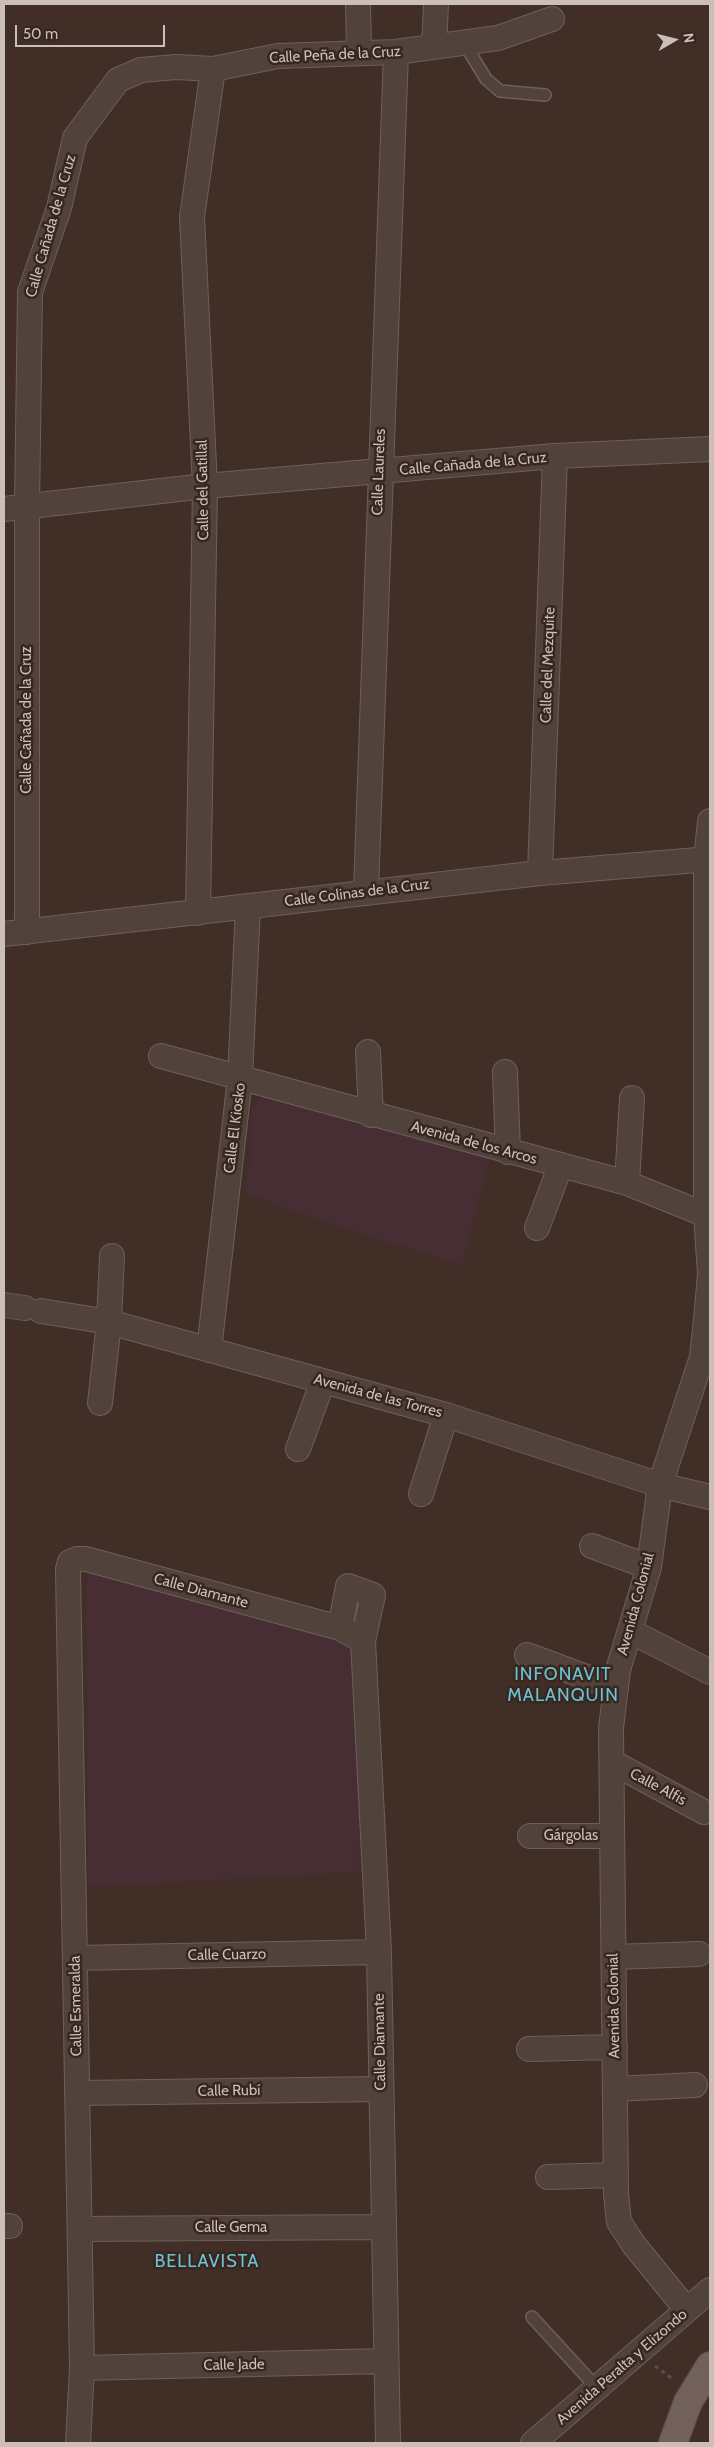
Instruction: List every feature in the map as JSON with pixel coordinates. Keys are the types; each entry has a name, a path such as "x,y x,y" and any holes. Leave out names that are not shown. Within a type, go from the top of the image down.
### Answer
{"main road":[{"path":"673,2443 688,2402 710,2366"}],"street":[{"path":"358,4 359,52"},
{"path":"434,47 436,4"},
{"name":"Calle Peña de la Cruz","path":"118,80 141,70 176,67 213,69 278,56 396,52 464,44 498,38 552,19"},
{"name":"Calle Laureles","path":"366,891 379,472 396,52"},
{"name":"Calle del Gatillal","path":"198,913 205,486 192,217 213,69"},
{"name":"Calle Cañada de la Cruz","path":"15,933 15,508 30,292 59,208 76,138 118,80"},
{"name":"Calle Cañada de la Cruz","path":"15,508 205,486 555,456 710,449"},
{"name":"Calle del Mezquite","path":"540,873 555,456"},
{"name":"Avenida Colonial","path":"687,2310 634,2245 619,2222 616,2175 611,1728 618,1670 649,1567 660,1485 702,1357 710,1274 706,1216 708,859 710,821"},
{"name":"Calle Colinas de la Cruz","path":"15,933 198,913 366,891 540,873 708,859"},
{"name":"Calle El Kiosko","path":"209,1350 240,1078 248,906"},
{"path":"368,1052 371,1115"},
{"name":"Avenida de los Arcos","path":"161,1056 371,1115 627,1183 706,1216"},
{"path":"505,1072 508,1152"},
{"path":"627,1183 632,1098"},
{"path":"537,1228 560,1166"},
{"path":"100,1403 109,1322 112,1256"},
{"name":"Avenida de las Torres","path":"23,1308 109,1322 446,1415 660,1485 710,1497"},
{"path":"298,1449 322,1381"},
{"path":"421,1494 446,1415"},
{"path":"592,1546 649,1567"},
{"name":"Calle Diamante","path":"68,1569 70,1562 77,1559 86,1559 340,1628 364,1641"},
{"name":"Calle Esmeralda","path":"68,1569 82,2368 78,2443"},
{"name":"Calle Diamante","path":"340,1628 348,1586 374,1595 364,1641 379,1952 388,2443"},
{"path":"630,1631 710,1672"},
{"path":"527,1655 616,1688"},
{"name":"Calle Alfis","path":"612,1762 704,1812"},
{"name":"Gárgolas","path":"530,1836 612,1836"},
{"name":"Calle Cuarzo","path":"75,1958 379,1952"},
{"path":"614,1957 698,1954"},
{"path":"529,2049 614,2047"},
{"path":"615,2088 695,2085"},
{"name":"Calle Rubí","path":"77,2092 381,2089"},
{"path":"548,2177 616,2175"},
{"name":"Calle Gema","path":"80,2229 383,2227"},
{"name":"Avenida Peralta y Elizondo","path":"533,2443 710,2290"},
{"name":"Calle Jade","path":"82,2368 385,2361"}],"lane":[{"path":"464,44 486,79 500,91 544,95"},
{"path":"532,2316 597,2388"}],"path":[{"path":"660,2370 675,2381"}],"shaded area":[{"path":"263,1095 490,1155 462,1265 328,1223 243,1192 251,1154 252,1109"},
{"path":"89,1569 323,1633 355,1647 360,1872 88,1887 86,1586"}],"district":[{"name":"INFONAVIT MALANQUIN","path":"563,1685"},
{"name":"BELLAVISTA","path":"207,2262"}]}
